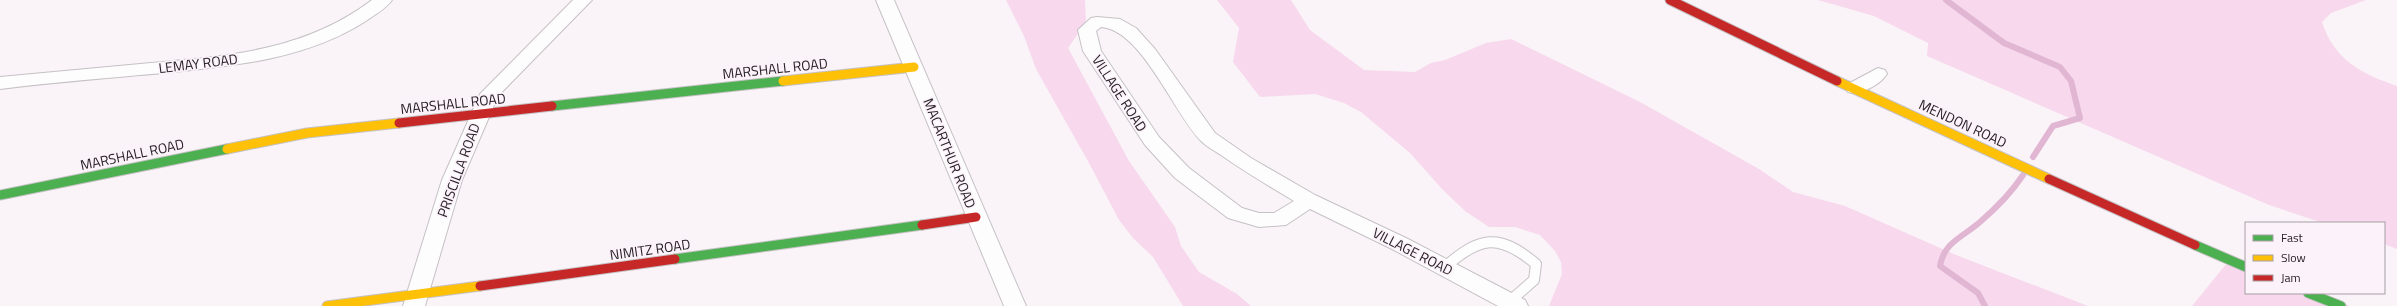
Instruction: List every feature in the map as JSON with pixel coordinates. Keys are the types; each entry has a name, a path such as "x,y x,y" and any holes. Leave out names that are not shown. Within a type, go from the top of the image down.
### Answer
{"street":[{"name":"LEMAY ROAD","path":"0,83 210,62 283,50 296,47 364,15 383,0"},
{"name":"PRISCILLA ROAD","path":"416,301 452,180 478,114 489,94 583,0"},
{"name":"MACARTHUR ROAD","path":"885,0 1015,306"},
{"name":"MENDON ROAD","path":"1670,0 1854,88 2137,219 2245,267"},
{"name":"VILLAGE ROAD","path":"1308,200 1296,210 1278,220 1259,220 1235,213 1182,173 1152,141 1092,51 1087,30 1097,22 1114,22 1130,32 1149,53 1208,137 1244,162 1308,200 1446,267 1513,304"},
{"name":"MARSHALL ROAD","path":"0,195 308,134 914,67"},
{"path":"1854,88 1878,74"},
{"name":"NIMITZ ROAD","path":"327,306 416,301 976,217"},
{"path":"2311,294 2341,306"}],"lane":[{"path":"1446,267 1464,249 1479,241 1501,242 1520,250 1536,264 1534,280 1513,304"}],"shaded area":[{"path":"1006,0 1085,0 1086,22 1068,48 1129,161 1175,227 1181,246 1199,272 1237,294 1251,306 1183,306 1153,257 1133,238 1119,220 1036,69 1024,36"},
{"path":"1217,0 1291,0 1310,30 1364,70 1415,72 1431,63 1445,60 1486,43 1511,39 1640,102 1759,169 1793,192 1845,206 1956,255 2088,306 1549,306 1562,274 1561,262 1555,251 1540,235 1515,227 1489,227 1465,211 1442,189 1410,153 1361,112 1344,103 1315,94 1260,97 1233,62 1239,28"},
{"path":"1818,0 2366,0 2331,13 2322,22 2327,35 2334,46 2351,64 2372,76 2397,86 2397,249 2385,244 2385,222 2320,222 2269,205 1927,56 1928,43 1874,16"},
{"path":"2227,263 2245,267 2245,294 2318,294 2350,306 2192,306"}],"waterway":[{"path":"1946,0 2004,43 2060,67 2071,81 2080,118 2053,126 2033,157"},
{"path":"1985,306 1978,293 1940,266 1942,258 1950,245 1974,227 1997,206 2014,188 2023,175"}],"traffic: fast":[{"path":"552,106 783,81"},
{"path":"0,195 227,149"},
{"path":"675,259 922,225"},
{"path":"2195,245 2245,267"},
{"path":"2311,294 2341,306"}],"traffic: slow":[{"path":"783,81 914,67"},
{"path":"1837,81 2049,179"},
{"path":"227,149 307,133 399,123"},
{"path":"327,306 480,286"}],"traffic: jam":[{"path":"1670,0 1837,81"},
{"path":"399,123 552,106"},
{"path":"2049,179 2195,245"},
{"path":"922,225 976,217"},
{"path":"480,286 675,259"}]}
